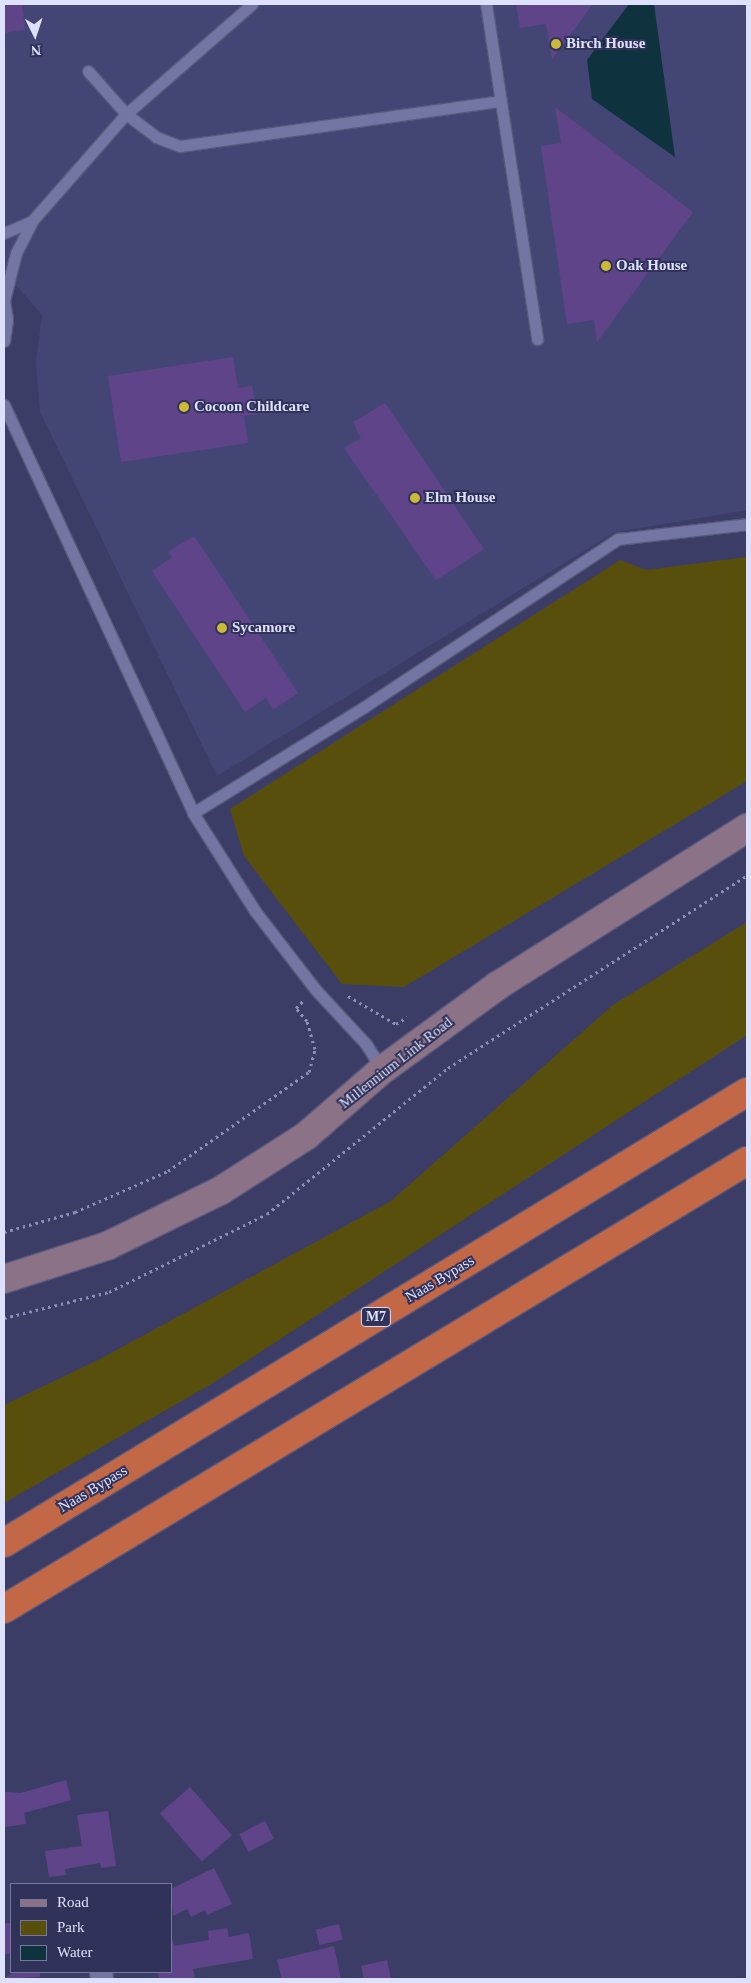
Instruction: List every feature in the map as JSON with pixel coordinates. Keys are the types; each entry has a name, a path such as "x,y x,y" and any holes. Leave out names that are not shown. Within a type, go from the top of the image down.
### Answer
{"highway":[{"name":"Naas Bypass","path":"4,1543 747,1092"},
{"path":"4,1609 747,1161"}],"main road":[{"name":"Millennium Link Road","path":"4,1279 107,1246 220,1191 306,1136 382,1070 497,986 747,828"}],"lane":[{"path":"4,341 7,320 4,301 16,253 32,221 126,114 252,4"},
{"path":"486,4 537,340"},
{"path":"88,71 126,114 156,137 180,146 501,101"},
{"path":"4,233 32,221"},
{"path":"4,405 7,421 193,813 255,911 315,989 366,1044 382,1070"},
{"path":"193,813 364,706 618,539 747,524"}],"path":[{"path":"4,1318 109,1292 267,1214 448,1068 747,875"},
{"path":"4,1232 76,1212 168,1171 309,1072 315,1049 307,1021 296,1008"}],"shaded area":[{"path":"4,4 747,4 747,510 615,532 217,776 40,412 36,362 42,315 4,271"}],"green space":[{"path":"747,557 747,781 404,987 342,984 244,856 230,809 620,560 646,570"},
{"path":"747,922 747,1035 213,1383 4,1503 4,1405 100,1359 391,1201 613,1005"}],"water":[{"path":"629,4 654,4 675,157 592,99 587,60"}],"building":[{"path":"4,4 22,4 25,30 4,33"},
{"name":"Birch House","path":"516,4 593,4 552,59 546,24 520,28"},
{"name":"Oak House","path":"555,107 693,212 597,342 594,320 567,324 541,146 561,143"},
{"name":"Cocoon Childcare","path":"233,357 238,388 252,386 257,414 244,416 248,443 121,462 108,376"},
{"name":"Elm House","path":"385,403 484,549 436,580 344,448 361,438 353,422"},
{"name":"Sycamore","path":"194,536 298,693 273,710 266,698 245,712 152,571 172,557 168,552"},
{"path":"66,1780 71,1800 24,1813 26,1824 4,1827 4,1792 21,1793"},
{"path":"190,1787 232,1835 202,1862 160,1813"},
{"path":"108,1811 116,1866 101,1868 100,1863 65,1869 66,1875 49,1877 45,1851 82,1846 77,1815"},
{"path":"265,1821 274,1839 248,1852 239,1834"},
{"path":"214,1868 232,1904 207,1915 205,1910 191,1917 187,1909 173,1916 172,1889"},
{"path":"4,1923 10,1923 10,1954 4,1954"},
{"path":"339,1924 343,1940 320,1945 316,1930"},
{"path":"227,1928 229,1937 249,1933 253,1959 193,1969 195,1979 159,1979 158,1973 172,1973 172,1939 174,1946 209,1940 208,1931"},
{"path":"334,1946 341,1979 282,1979 277,1960"},
{"path":"387,1960 391,1979 364,1979 361,1966"},
{"path":"13,1973 40,1973 40,1977 4,1979"}],"place":[{"name":"Birch House","path":"556,44"},
{"name":"Oak House","path":"606,266"},
{"name":"Cocoon Childcare","path":"184,407"},
{"name":"Elm House","path":"415,498"},
{"name":"Sycamore","path":"222,628"}]}
